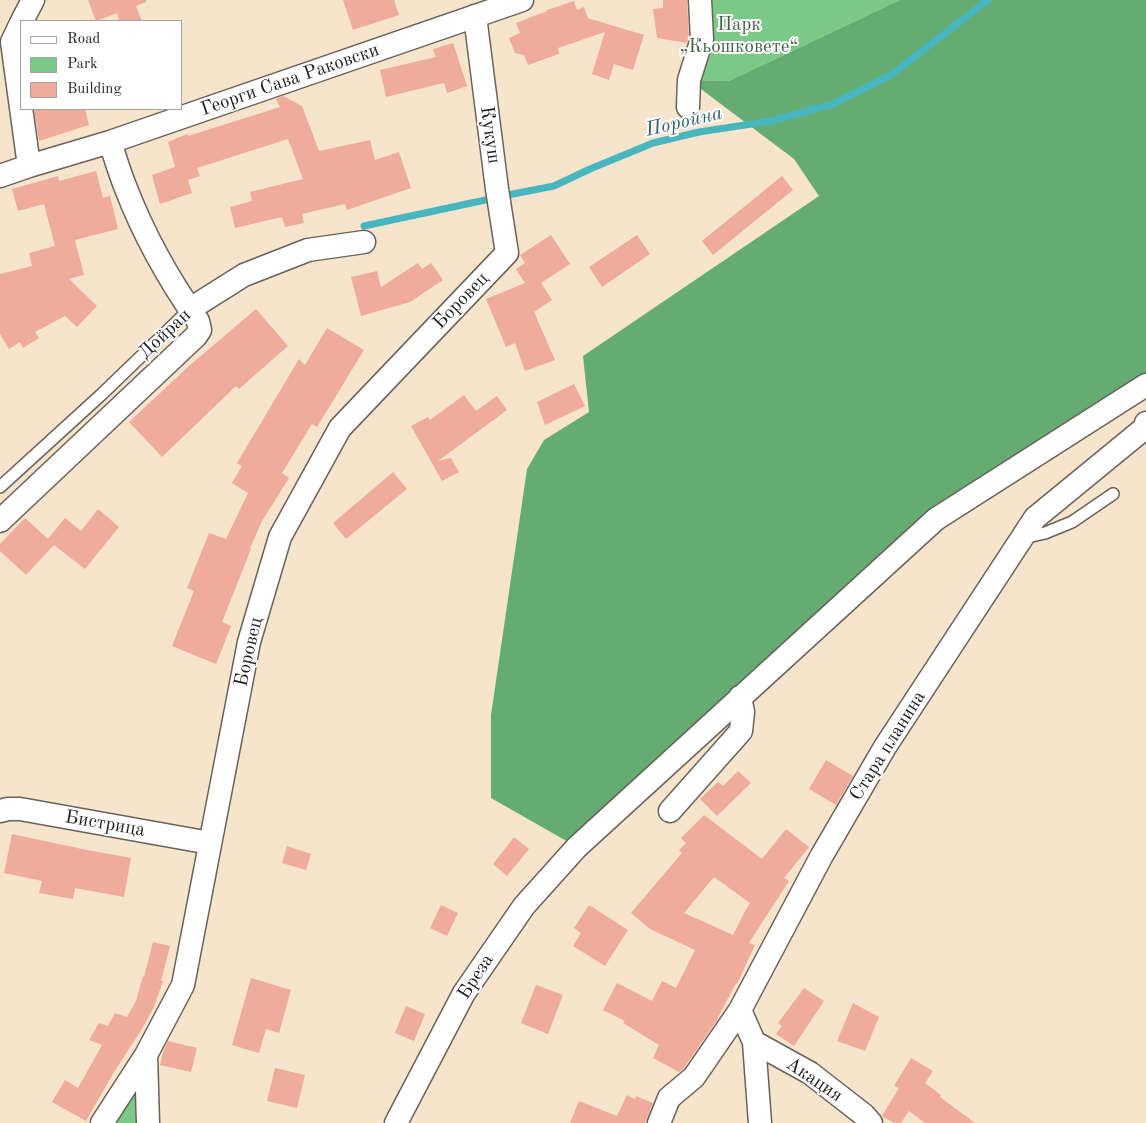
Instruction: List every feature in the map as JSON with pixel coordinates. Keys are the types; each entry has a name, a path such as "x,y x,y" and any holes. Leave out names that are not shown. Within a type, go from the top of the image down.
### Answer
{"street":[{"path":"23,20 33,0"},
{"name":"Георги Сава Раковски","path":"0,176 110,142 522,0"},
{"path":"688,107 689,80 702,39 700,0"},
{"name":"Кукуш","path":"474,16 507,253"},
{"path":"20,26 12,42 20,100"},
{"path":"21,110 29,166"},
{"path":"110,142 125,186 144,229 164,267 190,309"},
{"name":"Дойран","path":"0,521 196,336 200,330 198,321 190,309 244,275 308,250 364,242"},
{"name":"Боровец","path":"148,1123 146,1055 183,986 249,642 280,537 340,428 507,253"},
{"name":"Бреза","path":"396,1123 464,993 524,906 577,847 936,519 1146,385"},
{"name":"Стара планина","path":"740,1010 821,857 885,747 1035,518 1146,427 1146,423"},
{"path":"670,811 741,732 743,712 740,698"},
{"name":"Бистрица","path":"0,811 20,809 210,844"},
{"path":"740,1010 754,1042 760,1123"},
{"path":"659,1123 669,1098 694,1078 740,1010"},
{"name":"Акация","path":"754,1042 810,1073 864,1115 871,1123"},
{"path":"102,1123 146,1055"}],"lane":[{"name":"Дойран","path":"0,487 102,394 190,309"},
{"path":"1022,539 1045,533 1072,522 1113,494"}],"green space":[{"name":"Парк „Кьошковете“","path":"700,0 900,0 729,81 689,80"},
{"path":"900,0 1146,0 1146,385 936,519 577,847 491,798 491,715 527,469 544,440 589,412 583,356 819,196 794,159 689,80 729,81"},
{"path":"133,1074 148,1123 102,1123"}],"building":[{"path":"88,0 146,0 146,2 136,6 142,20 119,20 117,13 96,20"},
{"path":"343,0 394,0 399,15 353,30"},
{"path":"663,0 687,0 689,37 687,43 657,38 653,9 663,8"},
{"path":"574,1 577,10 584,7 588,18 644,35 633,70 614,64 609,80 592,74 605,32 558,48 559,54 528,65 524,55 515,53 509,38 520,33 516,23"},
{"path":"453,43 467,86 447,93 444,83 386,97 380,70 436,57 433,49"},
{"path":"283,96 302,106 319,151 370,140 375,160 399,152 411,188 347,210 345,204 302,214 304,223 285,227 282,217 235,228 230,207 252,201 250,192 303,179 288,139 197,168 200,176 188,180 192,193 160,204 152,175 175,167 168,142 187,134 188,136 280,107 276,99"},
{"path":"34,110 85,110 89,125 39,141"},
{"path":"96,171 103,198 110,196 118,229 75,240 84,275 69,279 97,306 77,327 65,316 35,332 39,338 23,348 20,342 9,349 0,334 0,274 32,266 29,253 55,246 44,204 18,211 12,189 58,176 59,181"},
{"path":"782,176 793,190 713,255 702,241"},
{"path":"551,235 570,264 541,283 552,300 534,312 555,360 525,371 515,343 506,347 486,299 525,283 516,269 525,263 520,255"},
{"path":"637,235 650,254 602,287 589,267"},
{"path":"418,263 422,269 431,263 443,280 410,302 361,316 351,277 377,271 381,287"},
{"path":"256,309 288,346 239,389 236,386 162,457 129,422 189,366"},
{"path":"327,328 364,350 317,427 312,424 282,473 289,478 262,521 250,548 222,622 231,626 216,664 172,646 194,591 187,588 209,533 226,539 248,493 232,483 242,466 237,463 299,359 305,365"},
{"path":"574,384 585,406 545,425 537,402"},
{"path":"464,395 476,411 497,396 507,410 438,461 451,458 459,472 442,481 411,426 428,417 430,420"},
{"path":"393,472 407,489 346,539 333,523"},
{"path":"98,509 119,527 85,569 54,545 26,575 0,551 0,544 25,518 48,539 65,518 81,531"},
{"path":"826,760 853,776 836,805 809,789"},
{"path":"738,771 751,783 717,816 700,799 718,782 723,786"},
{"path":"704,815 762,859 786,829 809,847 784,878 789,881 749,943 755,945 737,984 715,1023 684,1068 679,1072 653,1058 659,1045 623,1023 625,1021 603,1010 617,983 652,1001 662,981 676,988 695,950 650,929 631,913 682,853 679,850 686,843 681,838","holes":["714,877 750,903 733,935 684,913"]},
{"path":"12,834 131,858 124,897 75,888 73,899 39,893 42,881 4,873"},
{"path":"514,837 529,849 507,876 493,864"},
{"path":"287,846 311,854 306,870 282,863"},
{"path":"441,905 458,913 447,936 430,928"},
{"path":"589,905 628,930 605,966 573,946 581,933 574,928"},
{"path":"153,942 170,946 161,981 163,981 154,1007 86,1121 52,1102 65,1080 78,1088 102,1045 89,1040 99,1023 108,1026 115,1013 127,1017 136,1001"},
{"path":"251,978 291,990 279,1033 266,1029 259,1053 232,1045"},
{"path":"536,985 563,995 548,1034 521,1023"},
{"path":"804,988 824,1001 794,1046 776,1034 782,1026 778,1023"},
{"path":"853,1003 879,1017 865,1051 837,1041"},
{"path":"406,1006 425,1014 414,1041 395,1033"},
{"path":"168,1041 197,1048 191,1072 160,1065"},
{"path":"911,1058 933,1071 925,1083 941,1095 940,1097 975,1123 925,1123 909,1111 901,1123 894,1123 882,1116 899,1088 894,1086"},
{"path":"275,1068 305,1075 297,1108 267,1101"},
{"path":"627,1095 635,1099 636,1096 653,1103 645,1123 570,1123 579,1101 617,1116"}],"waterway":[{"name":"Поройна","path":"364,226 554,186 653,143 699,132 771,121 833,104 891,75 988,0"}]}
